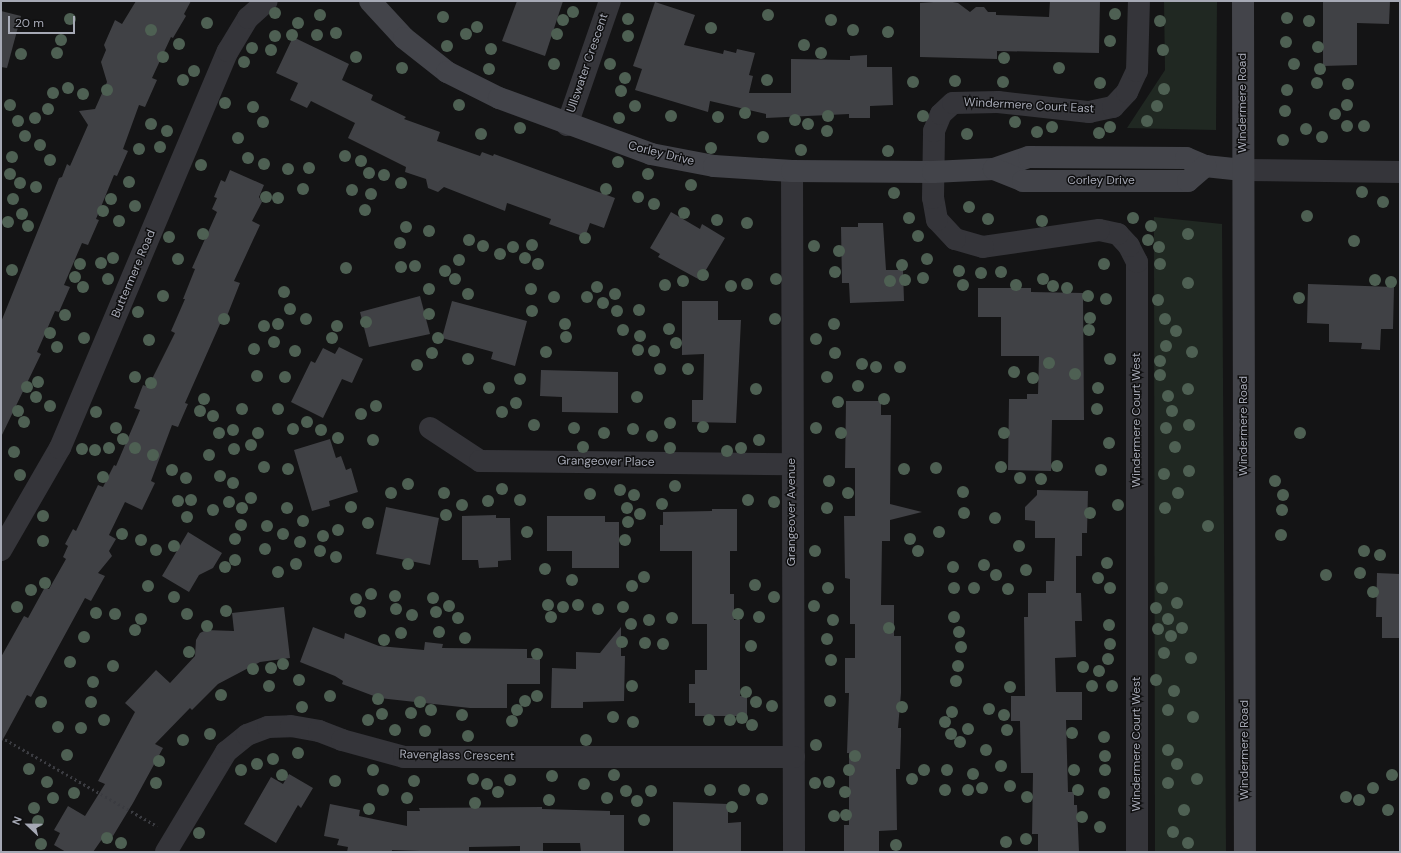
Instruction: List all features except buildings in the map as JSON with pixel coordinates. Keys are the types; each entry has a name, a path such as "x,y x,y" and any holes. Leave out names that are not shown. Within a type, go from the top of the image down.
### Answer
{"street":[{"name":"Buttermere Road","path":"1,550 60,448 228,51 248,18 267,1"},
{"name":"Corley Drive","path":"370,1 404,38 447,72 499,98 567,125 651,154 714,166 792,171 933,172 994,170 1023,181 1188,181 1206,166 1243,170 1400,172"},
{"name":"Ullswater Crescent","path":"567,125 610,1"},
{"name":"Windermere Court East","path":"933,172 934,131 941,114 953,103 998,102 1089,112 1113,107 1127,92 1137,71 1139,1"},
{"name":"Windermere Road","path":"1243,1 1245,852"},
{"name":"Grangeover Avenue","path":"792,171 791,464 794,852"},
{"name":"Windermere Court West","path":"933,172 933,198 937,220 955,239 983,247 1099,230 1118,234 1129,246 1137,262 1137,852"},
{"name":"Grangeover Place","path":"430,428 480,461 791,464"},
{"name":"Ravenglass Crescent","path":"170,844 226,752 247,735 268,727 291,726 319,731 404,757 794,757"}],"path":[{"path":"1,737 170,844"}],"shaded area":[{"path":"1164,1 1217,1 1216,130 1127,128 1165,70"},
{"path":"1154,217 1222,224 1226,852 1155,852"}]}
